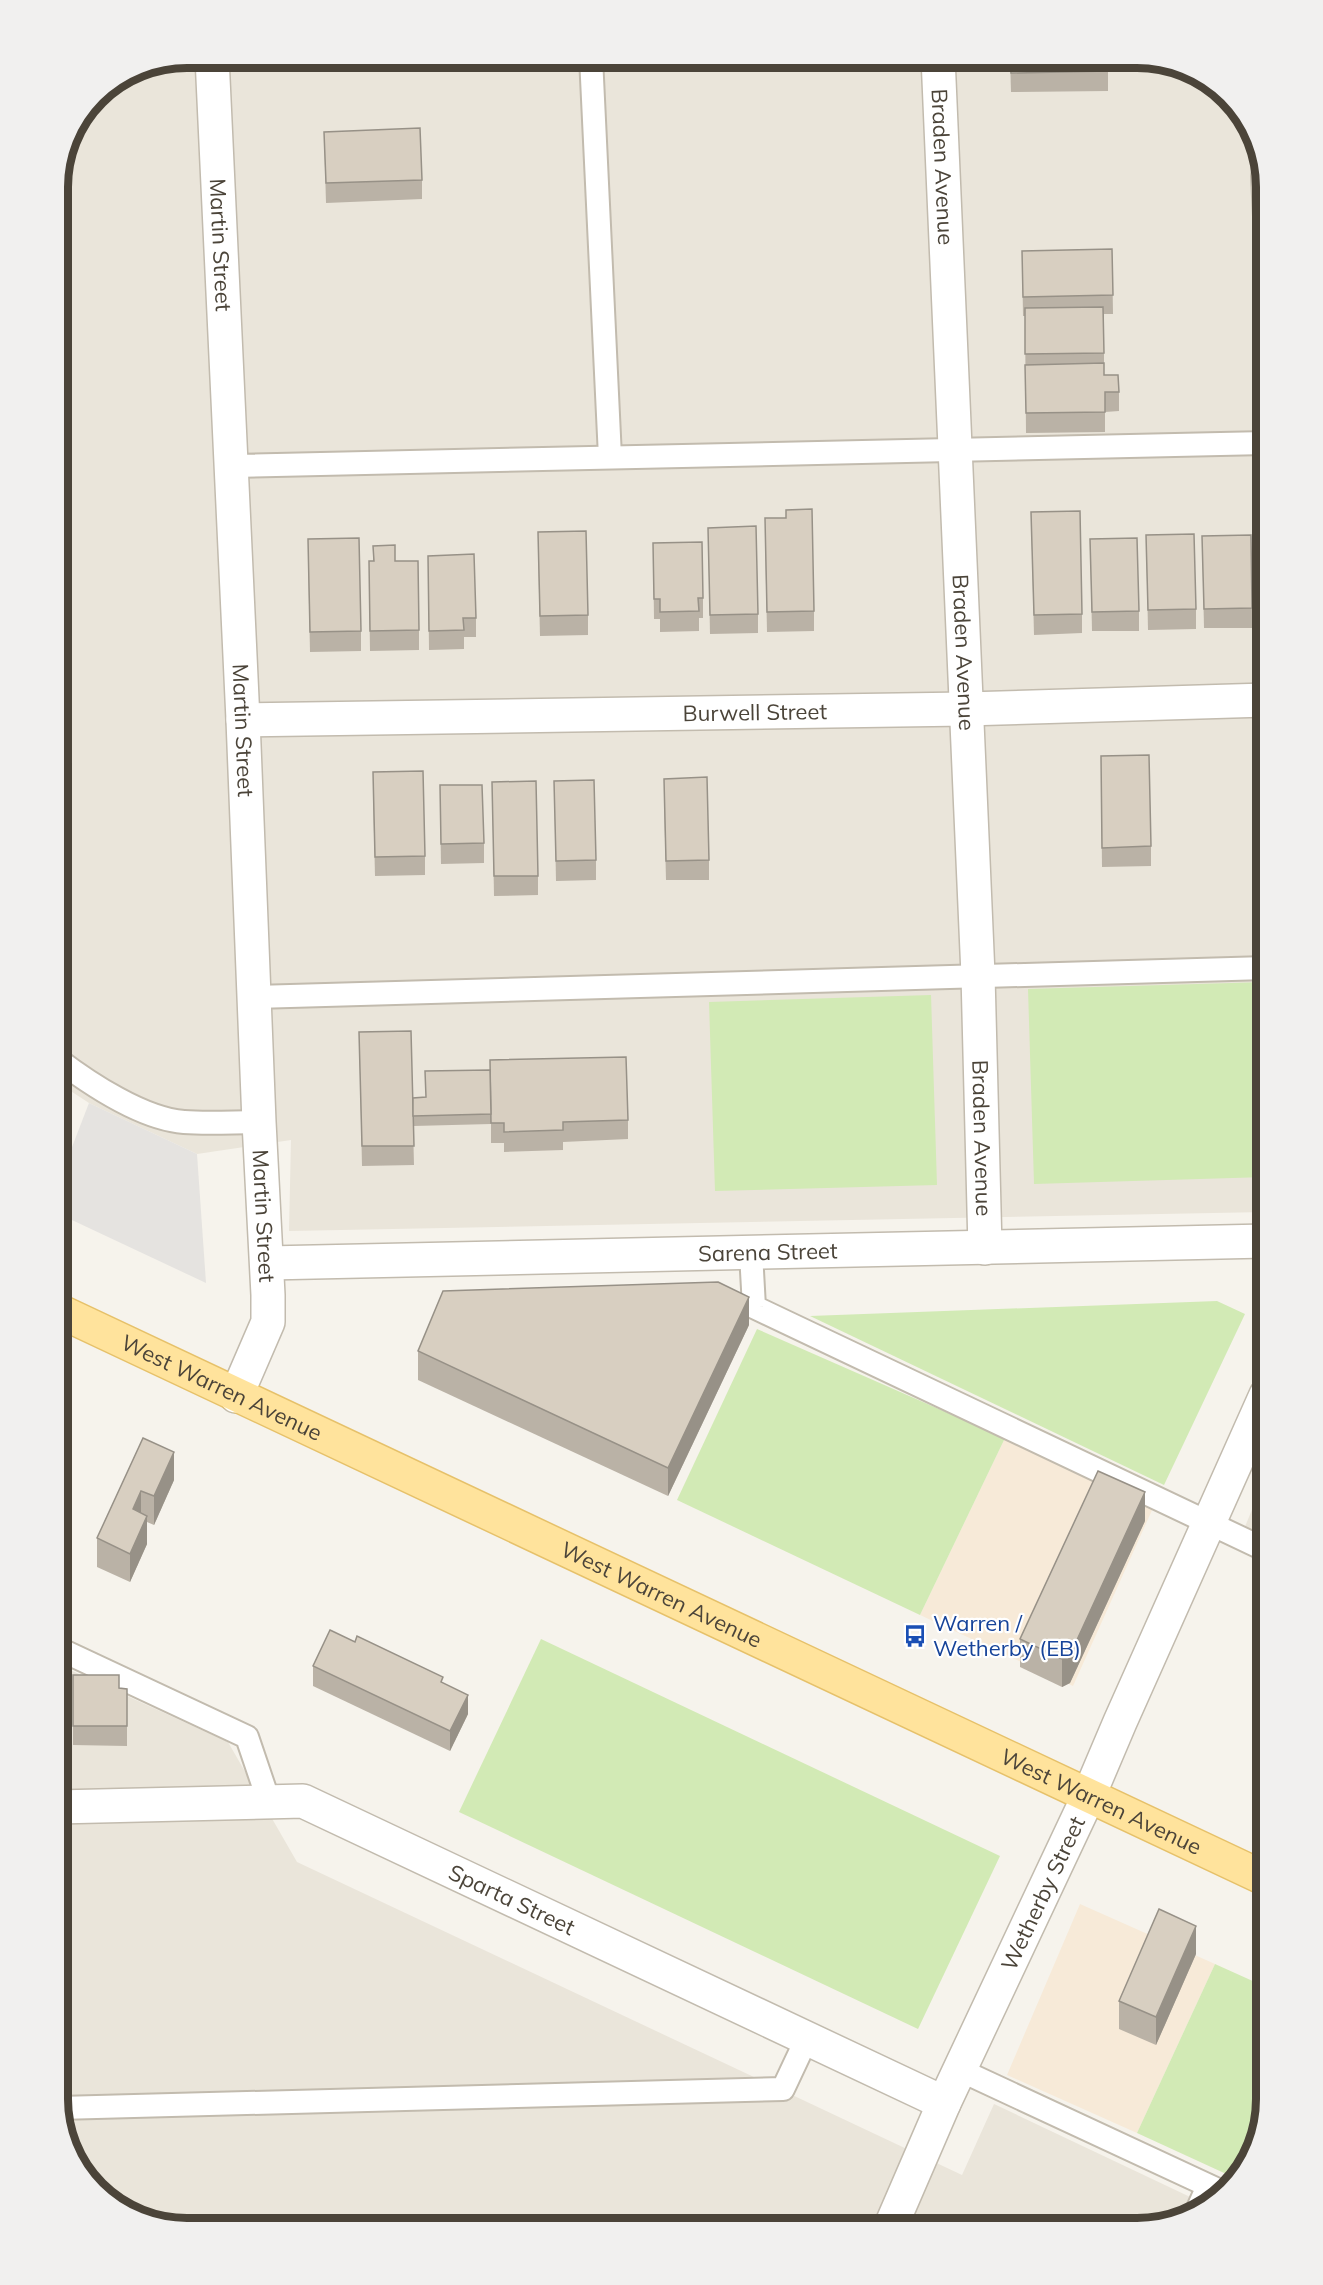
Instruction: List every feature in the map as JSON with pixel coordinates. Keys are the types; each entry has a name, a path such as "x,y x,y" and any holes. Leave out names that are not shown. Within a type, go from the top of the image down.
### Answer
{"main road":[{"name":"West Warren Avenue","path":"68,1315 1256,1874"}],"street":[{"name":"Martin Street","path":"213,68 267,1263 268,1322 236,1396"},
{"name":"Braden Avenue","path":"938,68 978,975 985,1248"},
{"name":"Burwell Street","path":"243,720 966,709 1256,700"},
{"name":"Sarena Street","path":"267,1263 1256,1242"},
{"name":"Wetherby Street","path":"894,2218 944,2103 1089,1795 1256,1417"},
{"name":"Sparta Street","path":"68,1807 303,1801 944,2103"}],"lane":[{"path":"592,68 610,457"},
{"path":"231,466 1256,443"},
{"path":"255,997 1256,968"},
{"path":"68,1067 91,1084 156,1116 184,1122 259,1122"},
{"path":"751,1253 754,1307 1256,1545"},
{"path":"68,1653 247,1737 269,1802"},
{"path":"69,2108 783,2089 807,2038"},
{"path":"960,2070 1214,2188"}],"shaded area":[{"path":"186,68 1144,68 1175,74 1189,80 1215,97 1226,108 1235,120 1249,148 1256,186 1256,1212 289,1231 291,1140 197,1154 89,1103 68,1089 68,179 72,156 80,134 92,114 108,97 127,83 148,74"},
{"path":"89,1103 197,1154 206,1283 68,1218 68,1157"},
{"path":"1005,1438 1153,1508 1073,1686 920,1615"},
{"path":"1256,1500 1256,1536 1244,1529"},
{"path":"68,1669 228,1742 297,1862 962,2175 994,2104 1197,2200 1175,2211 1137,2218 179,2217 148,2211 134,2205 108,2188 88,2165 74,2137 69,2114"},
{"path":"1080,1904 1215,1964 1137,2133 1007,2075"}],"green space":[{"path":"1256,982 1256,1177 1034,1184 1028,989"},
{"path":"931,995 937,1185 715,1191 709,1002"},
{"path":"1217,1301 1245,1314 1164,1485 810,1316"},
{"path":"757,1329 1005,1438 920,1615 677,1500"},
{"path":"541,1639 1000,1856 918,2029 459,1812"},
{"path":"1215,1964 1256,1982 1254,2114 1243,2151 1228,2175 1137,2133"}],"building":[{"path":"1011,68 1108,68 1108,71 1011,73"},
{"path":"420,128 422,180 326,183 324,132"},
{"path":"1112,249 1113,295 1023,297 1022,251"},
{"path":"1103,307 1104,353 1025,354 1025,308"},
{"path":"1104,363 1104,375 1118,375 1119,392 1105,392 1105,412 1026,413 1025,365"},
{"path":"812,509 814,611 767,612 765,518 786,518 786,510"},
{"path":"1080,511 1082,614 1034,615 1031,512"},
{"path":"756,526 758,614 710,615 708,528"},
{"path":"586,531 588,615 540,616 538,532"},
{"path":"1194,534 1196,609 1148,610 1146,535"},
{"path":"1251,535 1252,608 1204,609 1202,536"},
{"path":"359,538 361,631 310,632 308,539"},
{"path":"1137,538 1139,611 1092,612 1090,539"},
{"path":"702,542 703,598 698,598 699,611 660,612 660,599 654,599 653,543"},
{"path":"395,545 395,561 418,561 419,630 370,631 369,561 374,561 373,546"},
{"path":"474,554 476,618 463,618 464,630 429,631 428,556"},
{"path":"1149,755 1151,846 1102,848 1101,756"},
{"path":"423,771 425,856 375,857 373,772"},
{"path":"707,777 709,860 666,861 664,779"},
{"path":"594,780 596,860 556,861 554,781"},
{"path":"536,781 538,876 494,876 492,782"},
{"path":"440,785 482,785 484,843 441,844"},
{"path":"411,1031 414,1146 362,1146 359,1032"},
{"path":"626,1057 628,1120 563,1122 563,1130 504,1132 504,1123 491,1123 490,1060"},
{"path":"490,1070 491,1114 413,1116 413,1098 426,1097 425,1071"},
{"path":"718,1282 749,1297 668,1468 418,1351 443,1291"},
{"path":"143,1438 174,1452 154,1496 141,1491 133,1509 147,1516 130,1554 97,1538"},
{"path":"1098,1471 1145,1492 1070,1655 1062,1659 1020,1639"},
{"path":"330,1630 355,1642 357,1636 443,1677 441,1682 468,1695 450,1731 313,1666"},
{"path":"73,1675 119,1675 119,1688 127,1689 127,1726 73,1726"},
{"path":"1159,1909 1196,1926 1156,2017 1119,2001"}],"place":[{"name":"Warren / Wetherby (EB)","path":"915,1636"}]}
